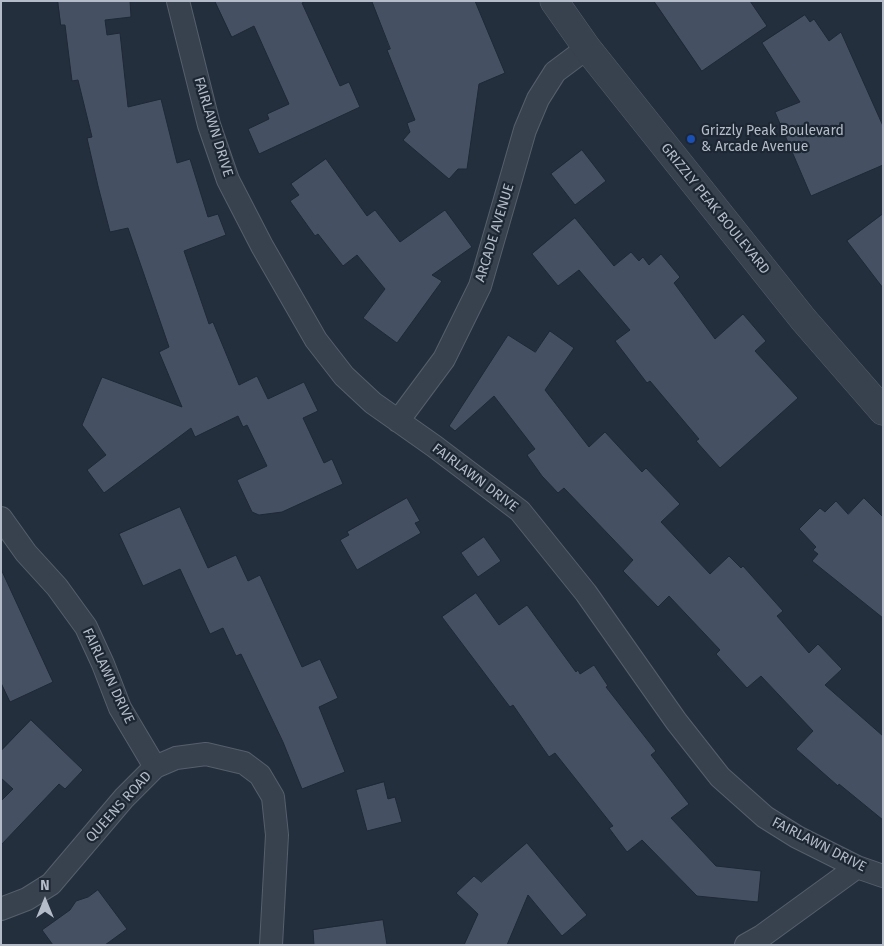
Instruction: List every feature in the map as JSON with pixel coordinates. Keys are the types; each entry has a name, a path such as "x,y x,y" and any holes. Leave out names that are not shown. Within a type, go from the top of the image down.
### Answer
{"street":[{"name":"FAIRLAWN DRIVE","path":"178,1 209,125 228,180 262,246 316,340 344,376 373,404 520,511 586,592 676,721 720,777 765,818 797,837 857,867 883,876"},
{"name":"GRIZZLY PEAK BOULEVARD","path":"554,1 587,48 803,319 883,411"},
{"name":"ARCADE AVENUE","path":"398,421 444,359 480,286 525,130 538,99 555,72 587,48"},
{"name":"FAIRLAWN DRIVE","path":"1,518 26,553 57,587 86,627 120,708 156,767"},
{"name":"QUEENS ROAD","path":"1,909 27,899 51,884 124,798 156,767 176,758 206,754 244,763 260,775 273,796 277,835 271,945"},
{"path":"746,945 762,936 857,867"}],"building":[{"path":"58,1 130,1 131,17 105,20 107,35 120,33 128,107 161,99 177,163 190,159 208,217 218,214 226,235 184,251 209,324 213,322 239,385 257,376 268,399 304,382 318,411 303,418 324,463 332,459 343,484 282,512 259,515 252,512 237,480 267,466 247,425 243,427 238,416 195,437 191,428 104,493 87,470 106,455 82,425 102,377 182,407 159,352 169,347 128,228 110,232 87,138 92,137 78,80 72,81 65,25 61,25"},
{"path":"215,1 306,1 302,3 340,86 349,82 360,107 259,154 248,129 269,119 267,114 289,104 254,26 232,37"},
{"path":"372,1 475,1 505,73 479,84 467,169 458,169 449,179 403,140 410,132 407,123 415,120 387,50 390,49"},
{"path":"654,1 750,1 767,26 702,71"},
{"path":"805,15 810,22 814,19 829,41 841,32 883,126 883,165 811,196 775,112 800,102 762,43"},
{"path":"582,150 606,181 575,205 551,174"},
{"path":"326,159 367,216 375,210 400,242 445,210 472,247 432,275 442,281 397,343 363,318 385,289 357,255 343,266 318,234 315,236 290,201 299,195 291,184"},
{"path":"883,214 883,288 847,241"},
{"path":"575,218 614,266 631,252 639,261 643,257 649,265 661,254 680,277 674,283 715,339 743,314 766,341 755,351 798,398 720,468 696,441 699,439 650,381 647,383 615,341 630,330 579,270 558,286 532,254"},
{"path":"550,331 574,348 545,390 589,447 605,432 642,472 646,468 680,504 661,522 710,574 729,556 741,568 743,566 783,611 777,616 809,653 818,644 842,669 825,685 883,736 883,820 839,784 838,786 796,749 813,731 761,676 747,688 716,654 720,650 669,596 658,607 623,571 633,560 564,488 558,493 542,476 527,455 535,449 494,396 455,431 449,426 508,335 535,352"},
{"path":"407,498 420,521 415,523 421,533 357,570 340,540 349,535 347,532"},
{"path":"864,498 883,517 883,618 812,561 818,554 813,550 816,547 799,529 820,508 825,512 836,501 848,514"},
{"path":"180,507 208,568 236,555 248,581 260,575 302,667 320,659 338,698 319,707 345,772 302,789 283,742 241,654 236,656 223,628 210,634 180,569 143,586 119,534"},
{"path":"484,537 501,561 478,577 461,553"},
{"path":"1,569 53,682 10,702 1,683"},
{"path":"476,593 499,625 527,605 576,672 578,670 580,674 594,665 608,686 606,687 656,751 651,755 689,804 671,818 716,866 761,871 758,902 697,896 642,840 627,852 609,828 613,826 555,753 549,757 513,705 510,707 442,617"},
{"path":"31,720 83,770 65,789 59,784 1,845 1,801 13,789 1,778 1,751"},
{"path":"384,782 388,799 395,797 402,822 367,831 356,790"},
{"path":"527,843 587,915 562,936 528,895 507,945 464,945 478,914 456,893 474,876 481,882"},
{"path":"98,890 127,929 105,945 53,945 42,930 70,910 76,901 88,897"},
{"path":"383,920 387,945 314,945 313,930"}],"place":[{"name":"Grizzly Peak Boulevard & Arcade Avenue","path":"691,139"}]}
